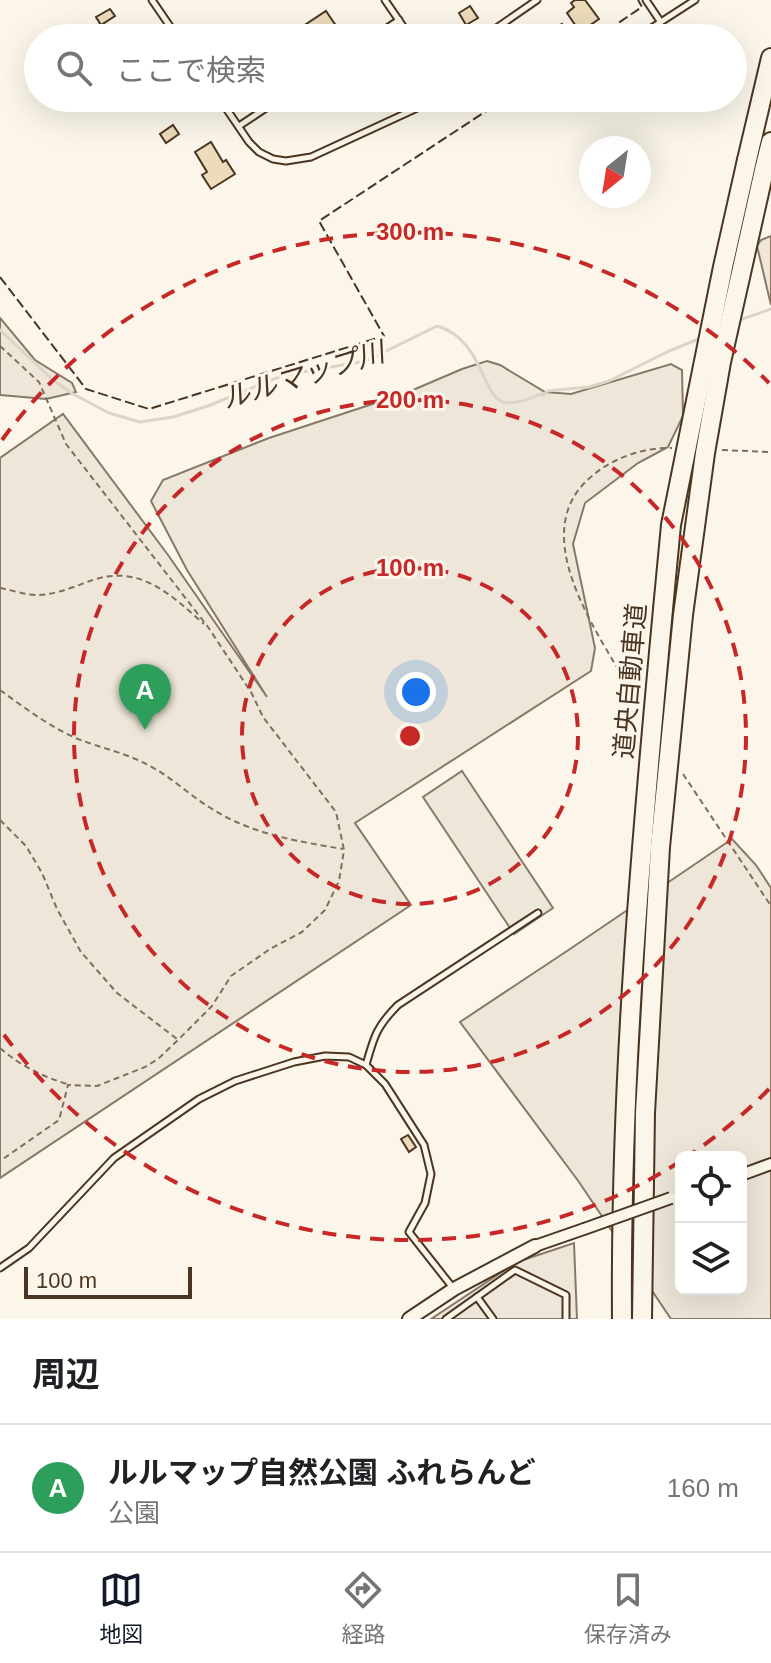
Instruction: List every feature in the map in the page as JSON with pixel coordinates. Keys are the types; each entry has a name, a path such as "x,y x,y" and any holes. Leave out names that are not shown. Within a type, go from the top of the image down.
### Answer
{"highway":[{"name":"道央自動車道","path":"622,1319 621,1249 635,920 671,525 723,267 771,58"},
{"name":"道央自動車道","path":"642,1319 645,1113 660,847 683,615 721,362 771,142"}],"street":[{"path":"747,1173 771,1164"},
{"path":"409,1319 454,1289 535,1246 675,1196"}],"lane":[{"path":"162,0 153,2 168,24"},
{"path":"385,0 402,24"},
{"path":"502,24 537,0"},
{"path":"646,0 660,21"},
{"path":"656,24 695,0"},
{"path":"393,24 399,20"},
{"path":"229,112 259,152 286,161 311,157 409,112"},
{"path":"239,126 260,112"},
{"path":"366,1065 381,1022 398,1005 538,913"},
{"path":"0,1268 29,1248 114,1158 199,1099 235,1081 294,1062 325,1056 349,1057 366,1065 385,1084 424,1145 431,1174 425,1203 409,1232 454,1289"},
{"path":"446,1319 515,1270 566,1295 566,1319"},
{"path":"477,1297 493,1319"}],"path":[{"path":"0,346 39,382 66,444 208,627 251,692 263,717 336,812 344,850 339,881 325,910 302,932 270,949 231,976 212,1006 158,1059 145,1067 97,1086 68,1085 42,1077 17,1063 0,1048"},
{"path":"629,688 581,606 565,554 567,510 583,483 602,467 622,457 664,448 679,449"},
{"path":"710,450 771,452"},
{"path":"0,588 35,595 59,592 117,574 143,580 168,592 208,627"},
{"path":"0,690 77,739 147,764 209,807 244,826 278,837 344,850"},
{"path":"678,765 771,906"},
{"path":"0,820 26,846 81,952 117,993 178,1040"},
{"path":"0,1161 59,1120 68,1085"}],"shaded area":[{"path":"771,236 771,305 757,246 761,240"},
{"path":"0,318 35,360 72,383 76,392 46,399 0,395"},
{"path":"487,361 500,365 545,392 571,394 671,364 682,370 683,416 668,447 638,463 585,503 573,544 595,648 591,671 355,823 411,905 0,1178 0,458 63,414 168,555 267,697 187,570 151,501 163,480 269,438 406,393"},
{"path":"462,771 553,908 514,934 423,797"},
{"path":"732,839 756,865 771,888 771,1319 671,1319 579,1182 460,1022"},
{"path":"574,1243 577,1319 431,1319 517,1262"}],"building":[{"path":"585,0 599,19 592,24 575,24 567,13 574,7 571,3"},
{"path":"470,6 478,18 465,24 459,13"},
{"path":"110,9 115,16 103,24 96,17"},
{"path":"326,11 335,24 306,24"},
{"path":"173,125 179,134 166,143 160,134"},
{"path":"211,142 235,174 211,189 202,175 207,172 195,152"},
{"path":"408,1135 416,1147 409,1152 401,1139"}],"waterway":[{"name":"ルルマップ川","path":"737,321 771,309"},
{"name":"ルルマップ川","path":"0,330 53,380 73,394 109,413 140,422 173,417 208,406 284,375 366,361 437,326 461,340 494,396 509,403 544,395 547,391 589,387 609,381 701,338"}],"fence":[{"path":"617,24 642,7 638,0"},
{"path":"0,277 86,389 149,409 384,336 319,221 485,112"}],"place":[{"name":"ルルマップ自然公園 ふれらんど","path":"145,730"}]}
